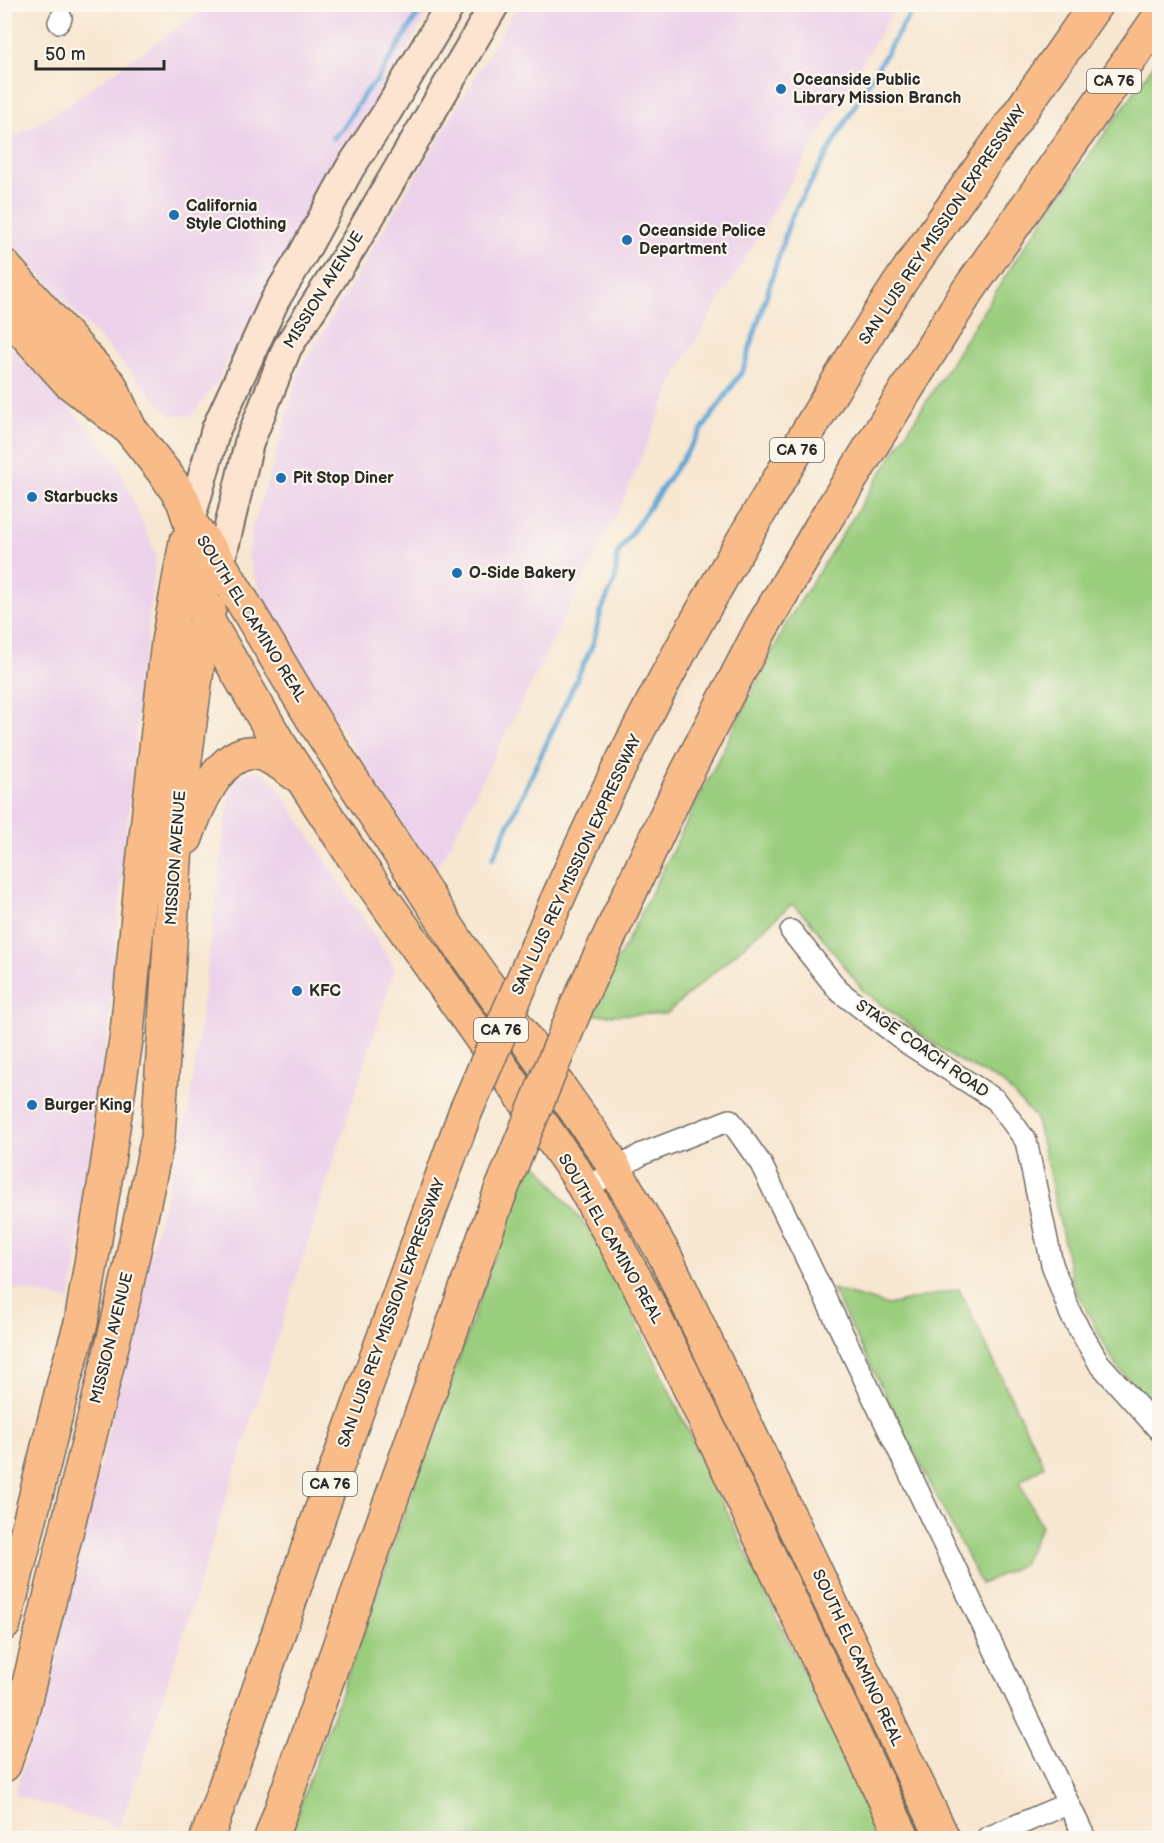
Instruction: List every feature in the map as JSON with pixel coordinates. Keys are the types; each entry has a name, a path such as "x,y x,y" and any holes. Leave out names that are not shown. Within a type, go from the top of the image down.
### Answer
{"main road":[{"name":"MISSION AVENUE","path":"4,1624 81,1323 127,1033 168,642 190,521 216,429 275,300 350,168 387,112 451,4"},
{"name":"MISSION AVENUE","path":"4,1765 20,1720 124,1298 158,1137 178,813 201,639 249,443 287,348 354,244 495,4"},
{"name":"SAN LUIS REY MISSION EXPRESSWAY","path":"207,1839 327,1494 465,1113 590,829 639,731 766,501 904,277 1096,4"},
{"name":"CA 76","path":"271,1839 500,1193 578,1003 632,884 761,629 820,527 965,295 1160,16"},
{"path":"8,280 99,371 110,385 130,429 172,483 183,500 190,521"},
{"path":"4,310 69,382 130,429"},
{"name":"SOUTH EL CAMINO REAL","path":"190,521 220,564 314,721 460,946 615,1169 670,1267 943,1839"},
{"name":"SOUTH EL CAMINO REAL","path":"190,521 206,618 278,742 359,864 576,1173 636,1280 678,1364 903,1839"},
{"path":"173,880 193,818 206,791 217,775 235,758 253,753 267,756 302,778"},
{"path":"140,899 155,910 153,987 167,1002"},
{"path":"127,1033 140,1050 132,1119 134,1127 138,1133 158,1137"},
{"path":"107,1168 122,1173 128,1182 110,1274 124,1298"},
{"path":"49,1445 62,1461 56,1497 70,1512"},
{"path":"34,1503 44,1515 41,1549 56,1572"}],"street":[{"name":"STAGE COACH ROAD","path":"790,931 839,991 910,1045 996,1100 1026,1141 1052,1264 1071,1315 1099,1363 1160,1431"},
{"path":"585,1190 642,1154 730,1120 761,1164 1085,1839"},
{"path":"987,1839 1067,1804"}],"shaded area":[{"path":"210,5 432,5 213,388 192,415 171,416 5,236 4,144 65,106"},
{"path":"518,5 897,5 678,370 623,501 447,850 433,873 267,610 248,557 252,529 276,457 298,373"},
{"path":"4,335 115,458 156,555 132,773 100,1116 70,1300 5,1287"},
{"path":"250,771 264,773 277,786 395,968 140,1770 119,1827 15,1795 62,1627 153,1243 189,1110 229,797 235,779"}],"green space":[{"path":"1159,57 1159,1411 1116,1366 1073,1285 1035,1117 1002,1082 954,1058 864,992 809,920 792,904 666,1014 590,1015 787,622 1022,250"},
{"path":"530,1155 600,1245 812,1691 891,1838 288,1838 365,1627"},
{"path":"832,1289 888,1305 959,1289 1044,1466 1019,1482 1041,1526 1023,1564 981,1584"}],"waterway":[{"path":"333,138 343,128 365,93 377,80 424,4"},
{"path":"493,858 593,644 601,611 615,580 617,554 743,370 791,217 916,4"}],"place":[{"name":"Oceanside Public Library Mission Branch","path":"781,89"},
{"name":"California Style Clothing","path":"174,215"},
{"name":"Oceanside Police Department","path":"627,240"},
{"name":"Pit Stop Diner","path":"281,478"},
{"name":"Starbucks","path":"32,497"},
{"name":"O-Side Bakery","path":"457,573"},
{"name":"KFC","path":"297,991"},
{"name":"Burger King","path":"32,1105"}]}
